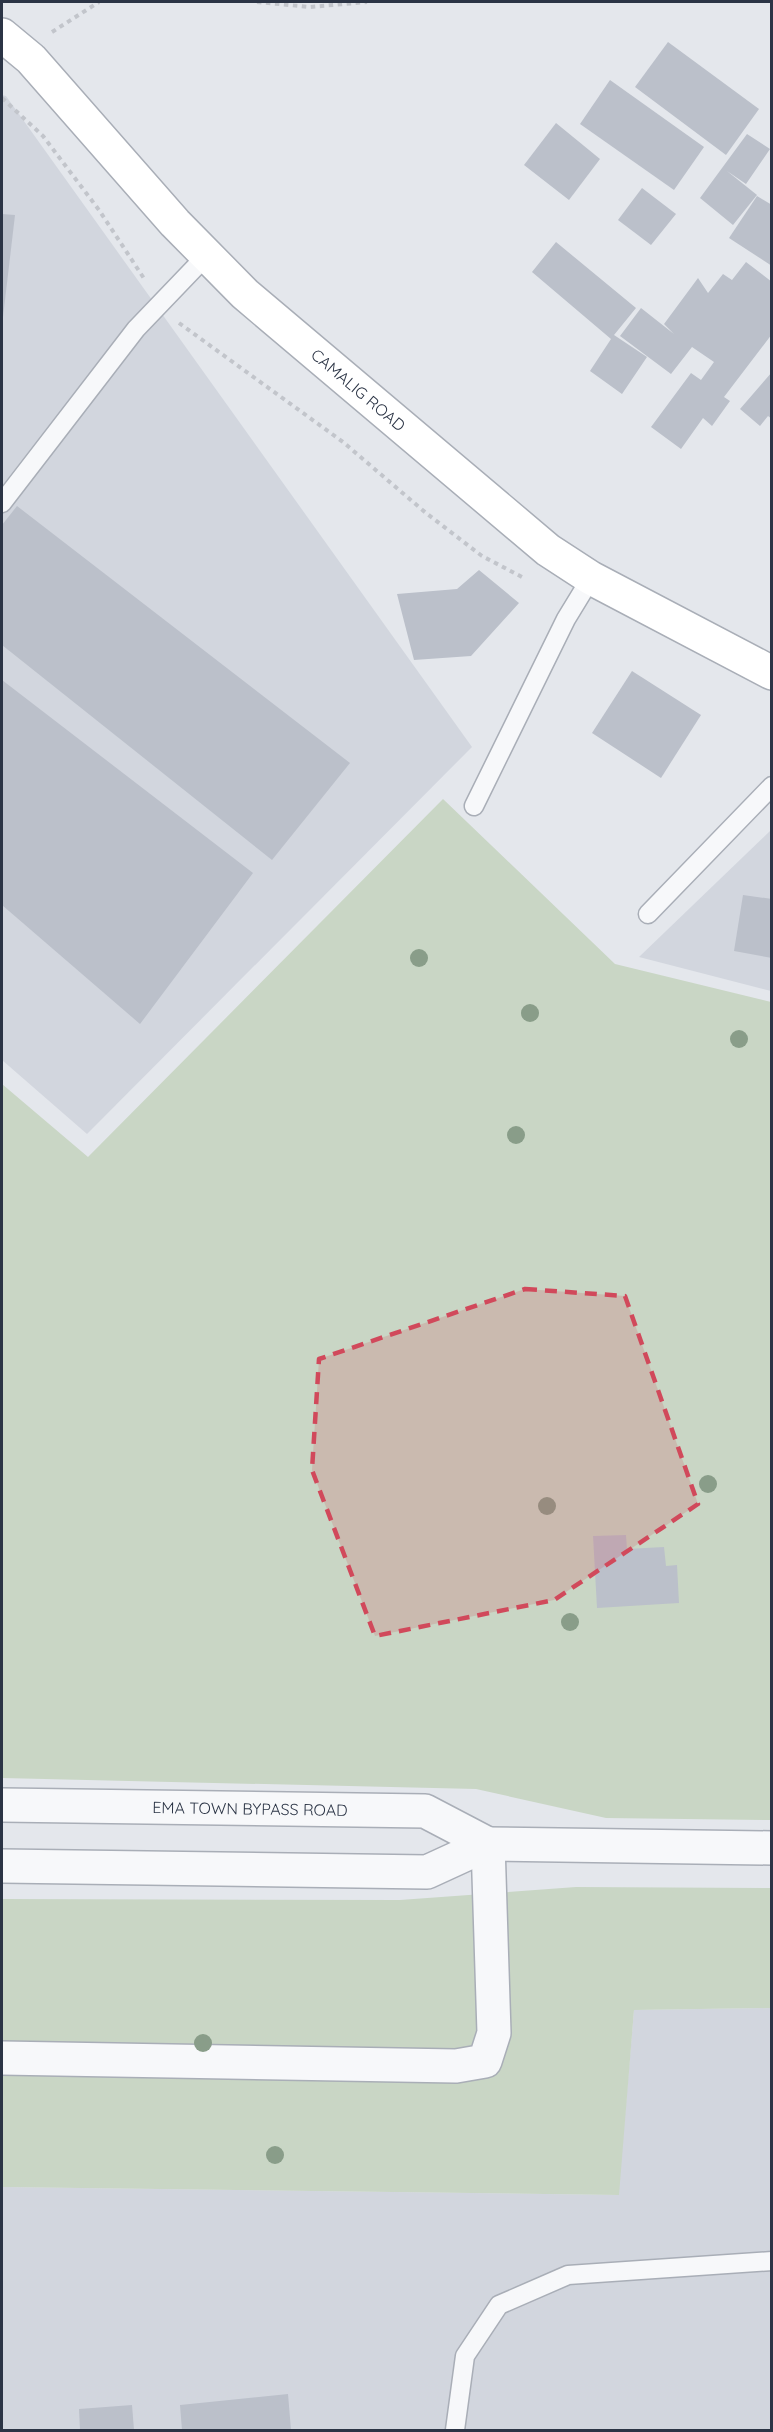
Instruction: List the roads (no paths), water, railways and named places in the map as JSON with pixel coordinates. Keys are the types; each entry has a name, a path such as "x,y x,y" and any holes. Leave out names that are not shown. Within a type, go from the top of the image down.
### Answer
{"main road":[{"name":"CAMALIG ROAD","path":"2,35 31,59 206,256 245,294 548,550 591,578 771,673"}],"street":[{"name":"EMA TOWN BYPASS ROAD","path":"2,1804 425,1811 488,1844"},
{"name":"EMA TOWN BYPASS ROAD","path":"2,1866 427,1872 488,1844 771,1848"},
{"path":"2,2058 456,2066 485,2061 494,2033 488,1844"}],"lane":[{"path":"2,502 136,329 206,256"},
{"path":"474,807 566,619 591,578"},
{"path":"648,914 771,786"},
{"path":"455,2430 465,2356 499,2306 568,2275 771,2261"}]}
